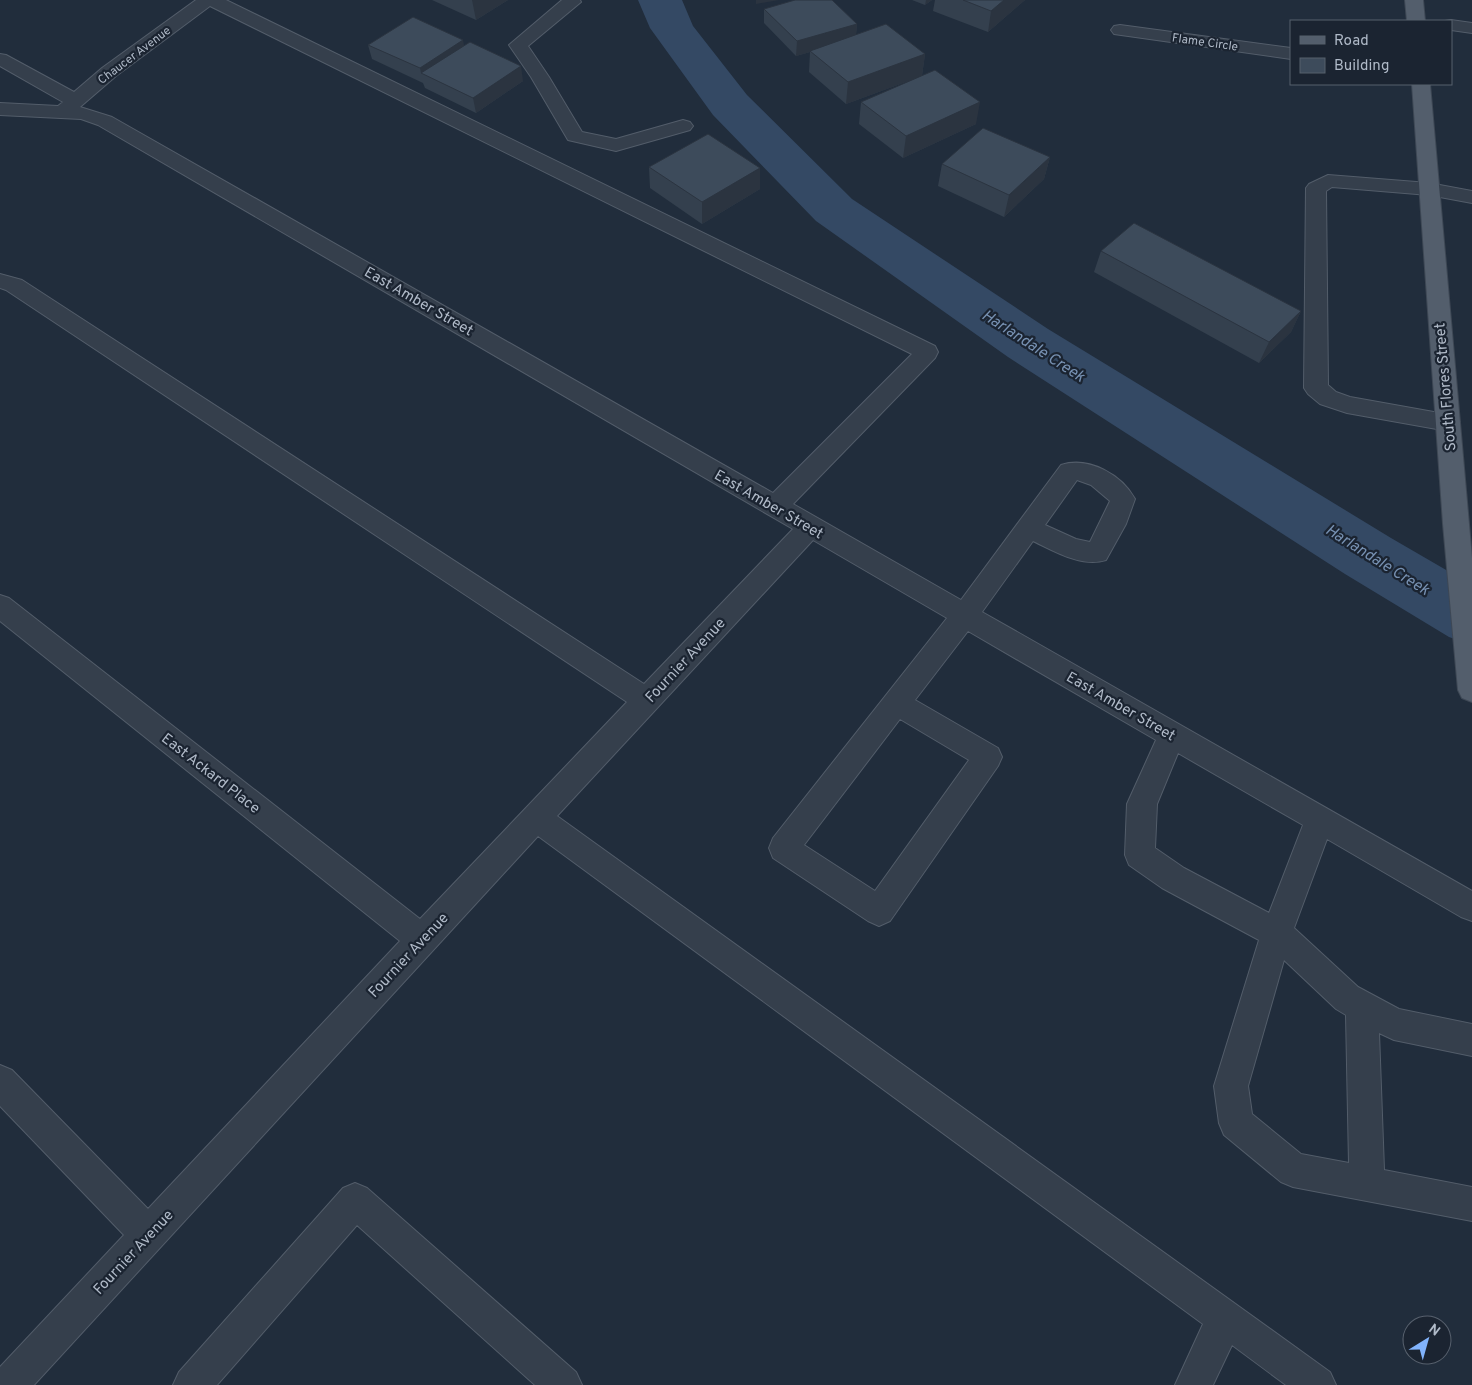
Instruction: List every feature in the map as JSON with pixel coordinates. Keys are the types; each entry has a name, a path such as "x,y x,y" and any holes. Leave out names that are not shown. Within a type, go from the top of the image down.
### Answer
{"main road":[{"path":"1414,0 1418,20"},
{"name":"South Flores Street","path":"1421,85 1456,524 1472,687"}],"street":[{"path":"571,0 572,2 518,45 540,77 575,136 616,145 683,126"},
{"path":"199,2 927,352 775,506"},
{"name":"Chaucer Avenue","path":"70,106 108,72 199,2"},
{"path":"1452,25 1472,28"},
{"name":"Flame Circle","path":"1120,30 1290,54"},
{"path":"0,59 70,106"},
{"name":"East Amber Street","path":"4,112 70,106 104,121 1472,907"},
{"path":"1448,422 1347,405 1328,398 1316,388 1316,188 1328,181 1429,189 1472,197"},
{"path":"0,281 14,285 647,701"},
{"name":"Fournier Avenue","path":"9,1385 422,939 810,527"},
{"path":"897,703 988,757 879,911 784,848 964,616 1028,528"},
{"name":"East Ackard Place","path":"0,606 422,939"},
{"path":"1172,735 1142,804 1140,855 1173,878 1277,933 1347,998 1394,1024 1472,1040"},
{"path":"537,818 1317,1385"},
{"path":"1320,820 1277,933 1232,1086 1236,1123 1293,1170 1472,1204"},
{"path":"1362,1006 1366,1185"},
{"path":"0,1082 149,1235"},
{"path":"192,1385 355,1200 563,1385"},
{"path":"1194,1385 1225,1319"}],"building":[{"path":"795,0 832,0 857,24 797,41 764,9"},
{"path":"963,0 1004,0 991,11"},
{"path":"413,17 463,40 420,68 368,45"},
{"path":"886,24 925,54 848,82 810,51"},
{"path":"470,42 521,66 473,98 421,73"},
{"path":"935,70 980,102 906,136 861,102"},
{"path":"983,128 1050,157 1009,195 942,164"},
{"path":"708,134 760,168 702,202 649,167"},
{"path":"1134,223 1301,311 1269,342 1101,251"}],"waterway":[{"name":"Harlandale Creek","path":"660,0 672,28 730,105 834,210 1028,343 1368,556 1472,618"}]}
